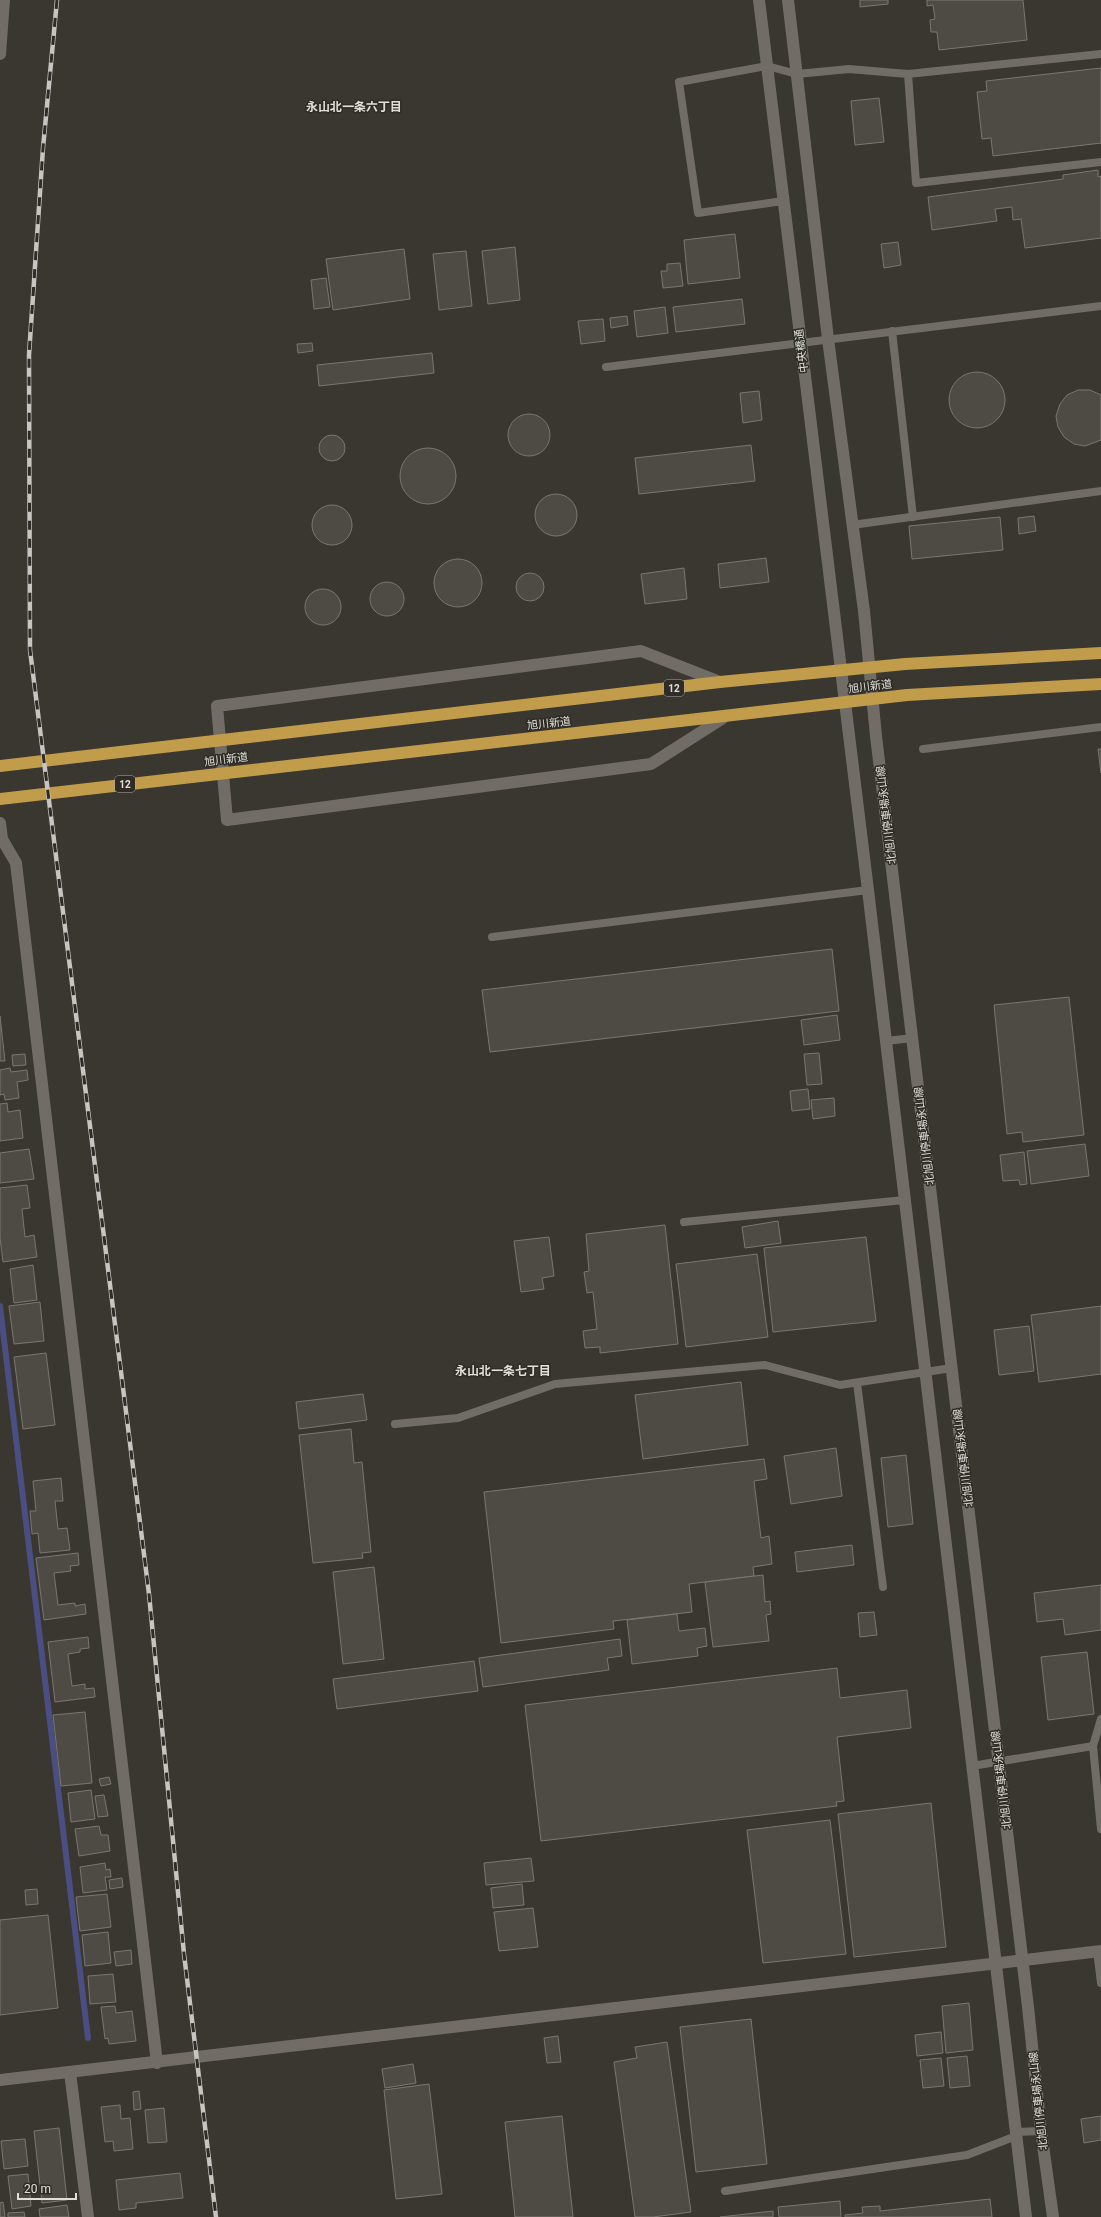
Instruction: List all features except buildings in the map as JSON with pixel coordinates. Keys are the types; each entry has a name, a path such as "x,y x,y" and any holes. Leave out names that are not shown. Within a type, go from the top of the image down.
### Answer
{"highway":[{"name":"旭川新道","path":"0,766 720,682 841,672 870,668 1101,653"},
{"name":"旭川新道","path":"0,799 250,769 723,718 907,695 1101,684"}],"main road":[{"path":"0,54 4,0"},
{"name":"中央橋通","path":"759,0 845,702"},
{"path":"788,0 828,339 873,699"},
{"path":"720,682 641,651 217,706 227,820 651,764 723,718"},
{"name":"北旭川停車場永山線","path":"873,699 1023,1961 1041,2131 1053,2217"},
{"path":"845,702 1026,2217"},
{"path":"0,823 1,839 16,863 158,2063"},
{"path":"0,2080 158,2063 1099,1951"},
{"path":"70,2072 88,2217"}],"lane":[{"path":"783,200 698,213 679,82 767,66 797,74 848,69 908,74 1101,54"},
{"path":"908,74 916,183 1101,162"},
{"path":"606,368 1101,306"},
{"path":"892,331 913,517"},
{"path":"852,525 1101,492"},
{"path":"923,749 1101,727"},
{"path":"492,937 868,890"},
{"path":"886,1041 913,1038"},
{"path":"684,1222 904,1200"},
{"path":"395,1424 458,1418 555,1384 765,1365 840,1385 952,1368"},
{"path":"857,1382 883,1587"},
{"path":"1101,1719 1093,1746 1101,1829"},
{"path":"972,1766 1093,1746"},
{"path":"1099,1951 1101,1983"},
{"path":"725,2191 967,2155 1016,2134 1041,2131"}],"waterway":[{"path":"0,1306 88,2038"}],"railway":[{"path":"57,0 43,148 29,355 30,650 149,1594 184,1954 216,2217"}],"district":[{"name":"永山北一条六丁目","path":"354,107"},
{"name":"永山北一条七丁目","path":"503,1371"}]}
